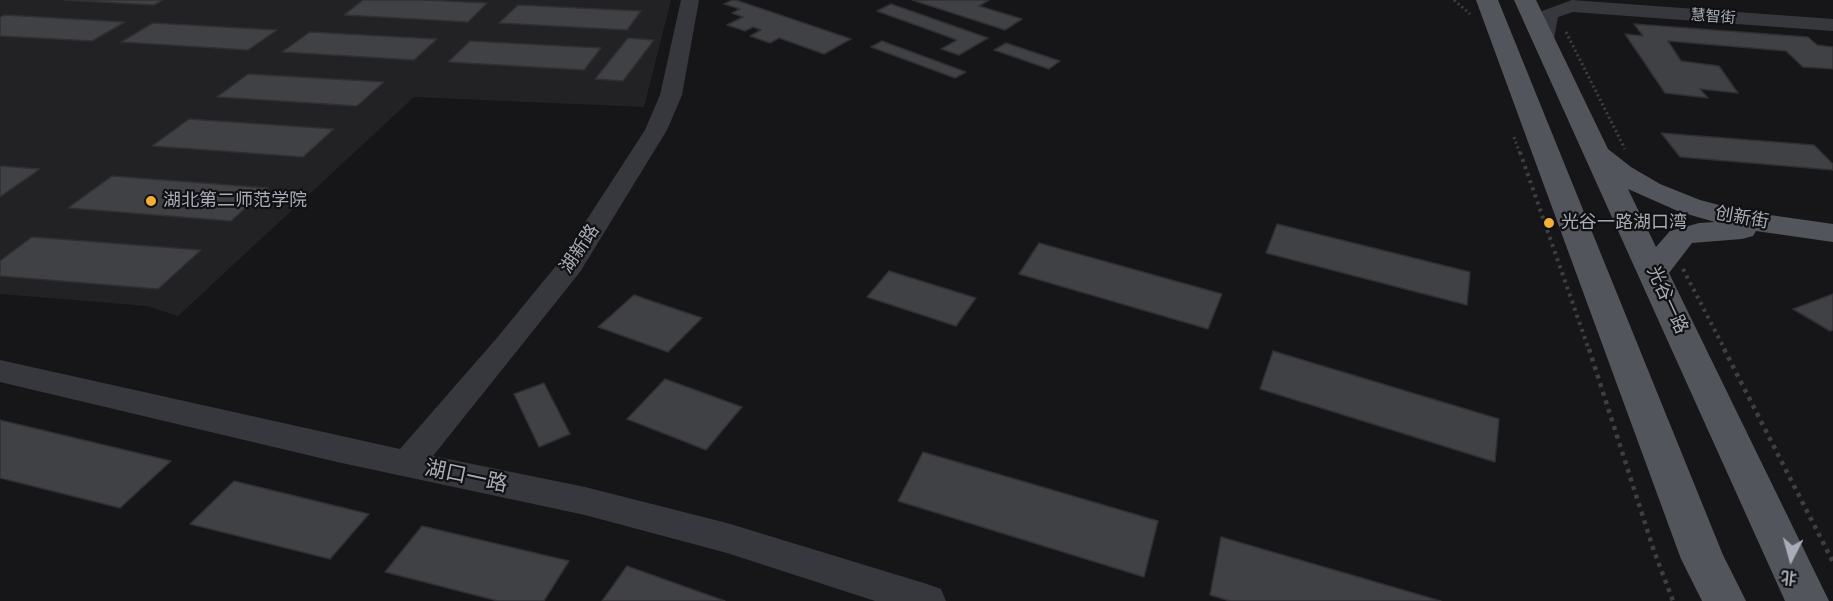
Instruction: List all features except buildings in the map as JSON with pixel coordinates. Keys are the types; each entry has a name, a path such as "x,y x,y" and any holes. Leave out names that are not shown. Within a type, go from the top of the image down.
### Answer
{"main road":[{"path":"1463,0 1498,27"},
{"path":"1487,0 1703,559 1724,601"},
{"name":"光谷一路","path":"1525,0 1555,36 1596,151 1666,266 1807,601"},
{"name":"创新街","path":"1596,151 1621,173 1690,206 1740,220 1833,233"},
{"name":"创新街","path":"1666,266 1681,237 1699,232 1744,230 1833,245"}],"street":[{"name":"湖新路","path":"407,464 545,300 599,222 656,130 670,95 690,0"},
{"name":"慧智街","path":"1573,0 1833,24"},
{"name":"慧智街","path":"1555,36 1549,15 1554,10 1572,6 1833,24"},
{"name":"湖口一路","path":"0,371 407,464 585,501 716,535 927,601"}],"path":[{"path":"1555,36 1629,157"},
{"path":"1524,169 1575,306 1654,551 1673,601"},
{"path":"1666,266 1833,562"}],"shaded area":[{"name":"湖北第二师范学院","path":"0,0 671,0 644,107 414,97 178,316 147,306 0,294"}],"place":[{"name":"湖北第二师范学院","path":"151,201"},
{"name":"光谷一路湖口湾","path":"1549,223"}]}
